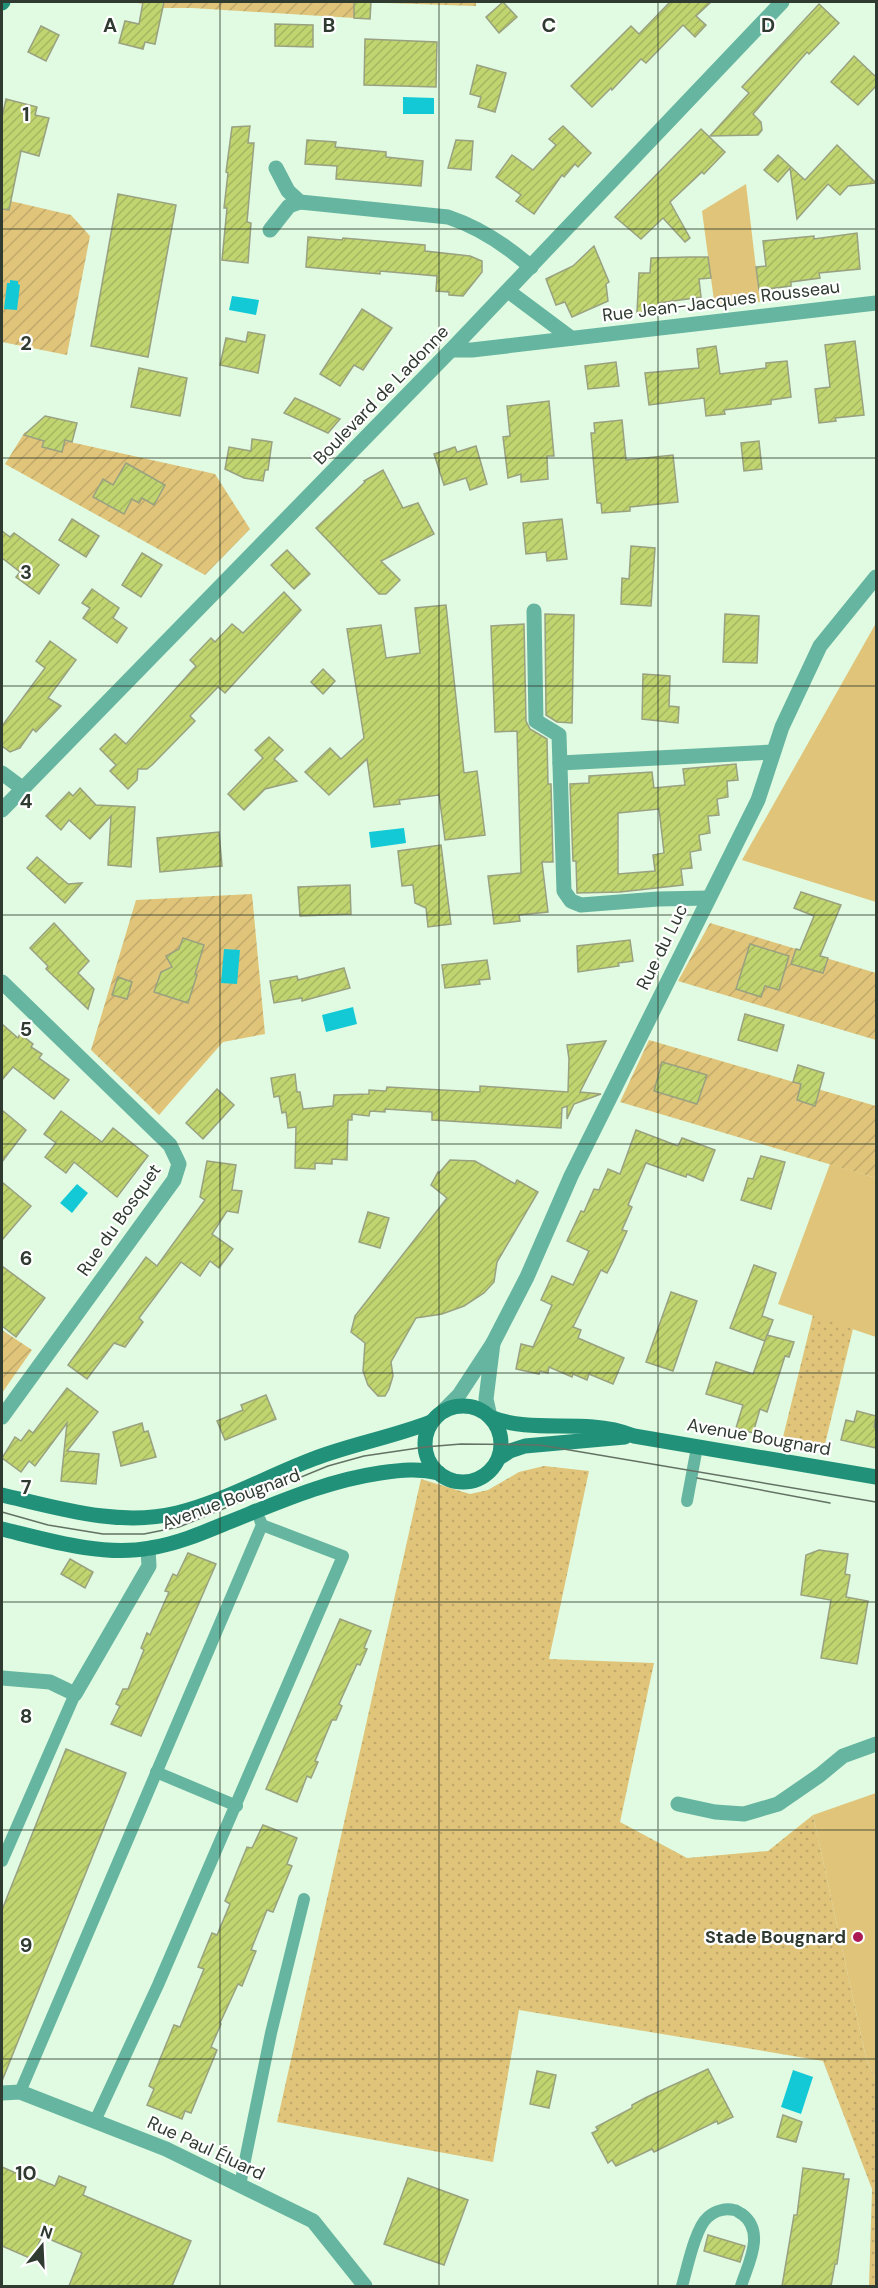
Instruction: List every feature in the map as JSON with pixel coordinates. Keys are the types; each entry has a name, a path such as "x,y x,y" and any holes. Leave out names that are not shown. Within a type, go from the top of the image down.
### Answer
{"main road":[{"name":"Avenue Bougnard","path":"2,1495 55,1508 108,1517 141,1518 177,1513 245,1488 314,1458 431,1422 444,1410 468,1405 505,1423 611,1428 634,1436 876,1478"},
{"path":"490,1417 500,1433 502,1443 499,1458"},
{"path":"431,1422 426,1434 425,1447 432,1466 439,1473"},
{"name":"Avenue Bougnard","path":"2,1528 51,1541 83,1546 105,1549 147,1549 259,1519 321,1486 361,1476 423,1469 439,1473 448,1479 471,1481 482,1477 492,1469 499,1458 525,1446 634,1436"}],"street":[{"name":"Boulevard de Ladonne","path":"2,810 508,291 782,2"},
{"path":"276,168 288,191 300,202"},
{"path":"270,230 290,206 300,202 448,217 463,222 515,253 531,267"},
{"path":"508,291 571,338"},
{"name":"Rue Jean-Jacques Rousseau","path":"451,350 472,350 876,303"},
{"name":"Rue du Luc","path":"444,1410 459,1395 493,1343 527,1277 571,1176 758,800 782,727 820,646 876,577"},
{"path":"534,610 536,721 559,735 564,891 571,901 581,905 709,897"},
{"path":"560,763 773,753"},
{"path":"2,773 22,788"},
{"name":"Rue du Bosquet","path":"2,982 170,1145 179,1164 174,1180 2,1417"},
{"name":"Rue du Luc","path":"490,1417 486,1399 493,1343"},
{"path":"2,1678 50,1682 75,1694 149,1566 147,1549"},
{"path":"678,1804 715,1812 744,1814 778,1804 843,1756 876,1744"},
{"name":"Rue Paul Éluard","path":"2,2093 20,2092 166,2149 313,2221 365,2286"}],"lane":[{"path":"687,1501 697,1447"},
{"path":"20,2092 156,1772 259,1519 343,1556 237,1806 95,2121"},
{"path":"2,1861 75,1694"},
{"path":"156,1772 237,1806"},
{"path":"240,2185 271,2033 304,1899"},
{"path":"682,2286 699,2231 707,2218 719,2210 735,2210 749,2219 754,2230 754,2247 741,2286"}],"shaded area":[{"path":"133,2 355,2 354,18 160,8"},
{"path":"355,2 476,2 476,6"},
{"path":"746,184 760,302 715,308 702,211"},
{"path":"2,199 71,215 90,236 67,355 2,342"},
{"path":"25,432 215,474 250,529 205,575 5,464"},
{"path":"876,623 876,902 742,860"},
{"path":"252,894 265,1034 223,1042 159,1115 91,1050 136,900"},
{"path":"710,923 876,973 876,1040 678,981"},
{"path":"649,1040 876,1106 876,1178 620,1102"},
{"path":"830,1164 876,1178 876,1337 778,1304"},
{"path":"813,1315 853,1329 825,1444 783,1437"},
{"path":"2,1330 32,1350 2,1393"},
{"path":"544,1466 589,1471 549,1659 654,1663 620,1822 687,1858 768,1851 813,1815 866,2058 876,2081 876,2286 869,2286 872,2189 823,2061 519,2010 493,2162 277,2122 421,1479 470,1494 488,1490 519,1472"},
{"name":"Stade Bougnard","path":"876,1793 876,2081 866,2058 813,1815"}],"water":[{"path":"403,97 434,98 434,114 403,114"},
{"path":"10,280 18,281 20,285 17,310 4,309 7,283 10,283"},
{"path":"232,296 259,300 256,315 229,310"},
{"path":"404,828 406,843 371,848 369,832"},
{"path":"224,949 240,950 237,984 221,983"},
{"path":"353,1007 357,1024 326,1032 322,1015"},
{"path":"77,1184 88,1193 72,1213 60,1203"},
{"path":"793,2070 813,2077 801,2114 781,2107"}],"building":[{"path":"143,2 164,2 155,44 145,42 143,49 119,43 125,21 139,24"},
{"path":"354,2 371,2 370,19 354,18"},
{"path":"503,2 517,17 499,33 486,17"},
{"path":"670,2 711,2 696,16 706,25 695,37 683,25 646,63 641,59 612,90 611,88 592,107 571,86 631,26 639,34"},
{"path":"819,4 839,23 809,54 807,52 753,114 761,122 762,130 758,135 710,136 749,93 742,87"},
{"path":"275,24 313,25 313,47 275,46"},
{"path":"41,26 59,35 46,61 28,52"},
{"path":"365,39 437,42 436,87 364,85"},
{"path":"854,56 876,77 876,86 858,105 831,82"},
{"path":"477,65 506,73 495,112 478,107 481,97 470,94"},
{"path":"6,99 37,107 35,115 49,118 39,156 21,151 9,210 2,209 2,117"},
{"path":"250,126 248,143 254,143 247,222 251,223 248,263 222,260 227,208 224,208 228,173 226,172 232,127"},
{"path":"563,126 591,153 578,167 575,164 564,177 562,175 534,214 516,201 521,195 496,177 512,155 533,170 556,145 549,139"},
{"path":"701,129 725,152 704,174 702,172 670,202 690,238 685,242 663,218 641,239 615,217"},
{"path":"307,140 336,142 335,147 386,152 386,157 423,161 421,186 336,179 337,166 305,164"},
{"path":"456,140 473,141 471,170 448,168"},
{"path":"837,145 876,183 848,186 840,195 828,184 797,219 790,168 778,182 764,170 778,155 805,180"},
{"path":"118,194 176,205 148,357 91,346"},
{"path":"857,233 860,269 819,273 820,278 791,282 791,286 759,290 756,267 766,266 763,241 814,236 814,239"},
{"path":"308,237 425,245 425,251 470,256 482,261 482,272 463,296 436,291 437,276 380,271 380,274 306,267"},
{"path":"594,246 609,282 606,284 608,301 572,317 565,302 556,305 546,279 573,266"},
{"path":"708,257 711,278 699,279 701,297 659,303 658,313 637,312 639,273 650,273 651,258"},
{"path":"362,309 392,328 363,370 354,365 340,386 320,374"},
{"path":"248,332 265,335 258,373 220,365 226,338 246,342"},
{"path":"855,341 864,415 835,418 836,421 819,423 815,389 830,387 825,345"},
{"path":"716,346 720,374 766,368 766,363 787,361 791,397 771,400 771,404 724,410 725,414 706,416 704,398 649,405 645,373 699,368 697,349"},
{"path":"616,362 619,386 588,389 585,366"},
{"path":"139,368 187,378 180,416 131,407"},
{"path":"295,398 340,419 328,433 284,413"},
{"path":"549,401 554,456 547,456 548,479 521,482 521,474 508,478 503,437 510,436 507,406"},
{"path":"45,416 77,423 72,442 65,440 62,452 42,447 44,441 24,435"},
{"path":"622,420 626,460 673,455 678,502 630,507 630,511 602,513 601,503 597,503 591,433 595,433 594,423"},
{"path":"252,439 272,442 268,470 265,470 263,481 244,478 225,469 229,447 251,451"},
{"path":"759,441 762,469 744,471 741,443"},
{"path":"476,446 487,484 470,490 466,478 444,485 434,454 455,447 457,452"},
{"path":"126,463 165,485 154,505 142,498 139,503 132,499 124,514 93,497 103,479 113,485"},
{"path":"383,470 403,508 418,503 434,534 381,561 400,580 386,594 379,594 316,528 364,481"},
{"path":"72,519 99,536 86,557 59,540"},
{"path":"562,519 567,559 547,561 546,552 526,554 523,523"},
{"path":"2,531 10,537 14,533 59,565 39,594 16,577 20,572 2,558"},
{"path":"631,546 655,548 651,606 621,604 622,578 629,579"},
{"path":"287,550 310,574 294,589 271,565"},
{"path":"142,553 162,565 141,597 122,585"},
{"path":"92,589 119,608 113,618 127,628 117,643 83,618 90,608 82,603"},
{"path":"284,592 301,610 225,693 218,687 190,716 195,721 152,765 147,769 138,769 137,780 128,789 110,771 116,765 100,749 115,734 126,744 196,666 190,660 211,638 215,642 232,624 243,633"},
{"path":"446,605 464,773 477,771 485,835 445,840 439,795 399,800 400,804 374,807 367,759 329,795 305,772 330,748 341,759 364,738 347,629 381,625 386,658 420,653 415,608"},
{"path":"545,614 574,615 572,723 557,722 546,715"},
{"path":"725,614 759,616 757,663 723,662"},
{"path":"524,624 526,721 530,729 547,739 548,784 551,784 553,862 542,862 548,912 519,915 520,921 494,924 488,876 521,873 517,731 495,732 491,626"},
{"path":"50,641 76,660 48,698 61,706 36,732 33,729 20,748 10,752 2,746 2,726 45,668 36,661"},
{"path":"323,669 335,681 323,694 311,682"},
{"path":"643,674 670,676 669,706 679,707 678,723 642,719"},
{"path":"269,737 283,750 274,759 297,781 265,789 244,810 228,794 263,758 255,750"},
{"path":"736,764 738,780 727,781 728,797 717,799 719,815 708,816 710,833 699,835 701,850 690,852 692,868 681,869 683,885 620,892 577,893 576,861 573,861 570,784 589,783 589,776 652,772 654,788 685,785 683,769","holes":["659,809 664,853 653,855 655,871 618,874 618,813"]},
{"path":"80,788 96,805 135,807 131,867 108,865 111,816 90,839 69,820 61,830 46,816 69,792 73,796"},
{"path":"219,832 222,866 160,872 157,838"},
{"path":"441,845 451,924 428,927 426,908 415,903 413,885 402,886 398,851"},
{"path":"37,857 68,884 82,883 65,903 27,868"},
{"path":"350,885 351,914 300,916 298,887"},
{"path":"801,892 841,905 820,956 828,958 823,973 791,964 796,949 800,950 814,916 794,908"},
{"path":"54,923 89,961 78,973 94,989 88,1009 46,969 48,966 30,948"},
{"path":"183,938 204,945 188,1003 154,992 161,972 172,967 166,956 179,949"},
{"path":"630,940 633,961 618,963 619,966 578,972 577,946"},
{"path":"750,944 789,956 779,990 765,986 761,997 736,989"},
{"path":"487,960 490,979 479,980 480,984 445,988 442,965"},
{"path":"344,968 350,988 302,1001 302,998 274,1003 270,981 297,976 298,980"},
{"path":"118,977 132,982 127,999 112,995"},
{"path":"745,1014 784,1025 777,1051 738,1040"},
{"path":"2,1024 18,1038 20,1034 33,1044 31,1047 42,1054 39,1058 69,1080 54,1099 13,1067 2,1080"},
{"path":"606,1041 580,1092 601,1094 574,1104 567,1119 567,1106 562,1108 561,1128 432,1120 432,1112 385,1109 385,1112 370,1111 369,1116 352,1114 352,1120 348,1120 347,1160 332,1159 332,1164 315,1163 315,1169 295,1168 296,1127 288,1128 286,1112 282,1113 279,1096 274,1097 271,1078 295,1074 297,1092 300,1092 303,1109 333,1106 334,1095 369,1094 369,1090 386,1091 387,1087 480,1092 480,1086 568,1092 567,1045"},
{"path":"662,1062 707,1075 697,1104 654,1091"},
{"path":"798,1065 824,1073 815,1106 797,1100 801,1084 793,1082"},
{"path":"217,1089 234,1105 203,1139 186,1123"},
{"path":"2,1110 26,1130 2,1162"},
{"path":"61,1111 102,1142 113,1128 148,1156 117,1197 74,1162 66,1173 45,1157 56,1143 44,1134"},
{"path":"636,1130 678,1146 682,1138 715,1150 703,1181 687,1174 686,1177 646,1163 628,1205 632,1207 622,1230 627,1231 607,1273 601,1270 573,1327 581,1330 578,1338 624,1358 613,1384 589,1374 587,1380 573,1374 572,1377 549,1367 548,1373 540,1371 539,1374 516,1369 521,1344 533,1347 552,1305 541,1300 552,1276 573,1285 589,1251 567,1241 581,1211 584,1212 594,1189 599,1190 608,1169 620,1174"},
{"path":"761,1156 785,1162 771,1209 741,1200 748,1178 753,1179"},
{"path":"450,1160 475,1161 515,1184 517,1180 538,1192 497,1262 494,1282 484,1293 464,1306 442,1314 416,1318 391,1362 393,1376 389,1389 385,1396 378,1396 368,1385 363,1371 365,1343 351,1332 355,1316 447,1198 431,1185 438,1172"},
{"path":"207,1161 236,1165 232,1190 242,1191 238,1213 227,1211 212,1234 233,1249 219,1268 210,1261 200,1276 181,1262 139,1318 143,1322 125,1347 114,1343 87,1379 68,1365 146,1257 157,1266 205,1200 200,1197"},
{"path":"2,1182 31,1206 2,1240"},
{"path":"368,1212 389,1218 380,1248 359,1242"},
{"path":"754,1265 776,1273 762,1316 773,1320 765,1341 730,1328"},
{"path":"2,1266 45,1298 16,1337 2,1326"},
{"path":"671,1292 697,1301 673,1371 646,1362"},
{"path":"767,1335 794,1342 789,1357 785,1356 767,1412 760,1409 753,1433 736,1428 743,1405 706,1394 716,1362 753,1374"},
{"path":"67,1388 98,1412 67,1451 99,1454 96,1484 61,1481 67,1423 35,1466 29,1461 21,1472 2,1458 15,1437 21,1441 29,1430 33,1433"},
{"path":"266,1395 276,1419 225,1440 217,1421 243,1410 241,1405"},
{"path":"857,1411 876,1416 874,1427 876,1428 876,1448 841,1440 846,1420 854,1422"},
{"path":"142,1423 144,1432 148,1431 156,1457 121,1466 113,1432"},
{"path":"819,1550 848,1554 845,1574 850,1575 846,1597 868,1601 857,1664 821,1658 831,1600 801,1595 806,1555"},
{"path":"188,1553 216,1564 141,1736 111,1724 120,1706 116,1704 123,1689 128,1689 144,1650 141,1648 147,1633 150,1635 169,1592 165,1591 173,1574 177,1576"},
{"path":"70,1559 93,1572 85,1588 61,1574"},
{"path":"340,1619 371,1631 364,1648 367,1649 360,1665 357,1664 339,1704 342,1706 336,1720 332,1720 315,1761 318,1762 311,1778 307,1776 297,1802 266,1789"},
{"path":"66,1749 126,1773 2,2081 2,1910"},
{"path":"263,1825 297,1838 287,1864 292,1866 273,1912 267,1910 251,1950 256,1951 242,1986 238,1984 220,2023 211,2047 217,2050 191,2113 185,2111 182,2119 147,2105 154,2089 149,2086 174,2025 180,2027 204,1969 198,1967 212,1933 217,1935 230,1904 225,1901 247,1847 252,1848"},
{"path":"708,2069 733,2117 718,2124 717,2121 654,2152 652,2149 616,2166 612,2160 608,2163 592,2133 598,2130 596,2127 632,2108 632,2105 647,2097"},
{"path":"537,2071 556,2075 549,2108 530,2104"},
{"path":"783,2115 802,2122 796,2142 777,2137"},
{"path":"2,2167 34,2181 35,2178 55,2186 59,2176 86,2187 83,2195 191,2241 172,2286 69,2286 82,2253 42,2236 32,2259 2,2246"},
{"path":"803,2168 844,2174 843,2179 849,2179 837,2264 835,2264 831,2286 782,2286 794,2215 797,2215"},
{"path":"408,2178 468,2200 444,2265 384,2244"},
{"path":"708,2235 745,2246 740,2262 704,2251"}],"tram line":[{"path":"2,1512 48,1525 103,1534 144,1534 179,1527 328,1466 364,1456 461,1444 540,1445 876,1502"},
{"path":"697,1478 830,1503"}],"place":[{"name":"Stade Bougnard","path":"858,1937"}]}
